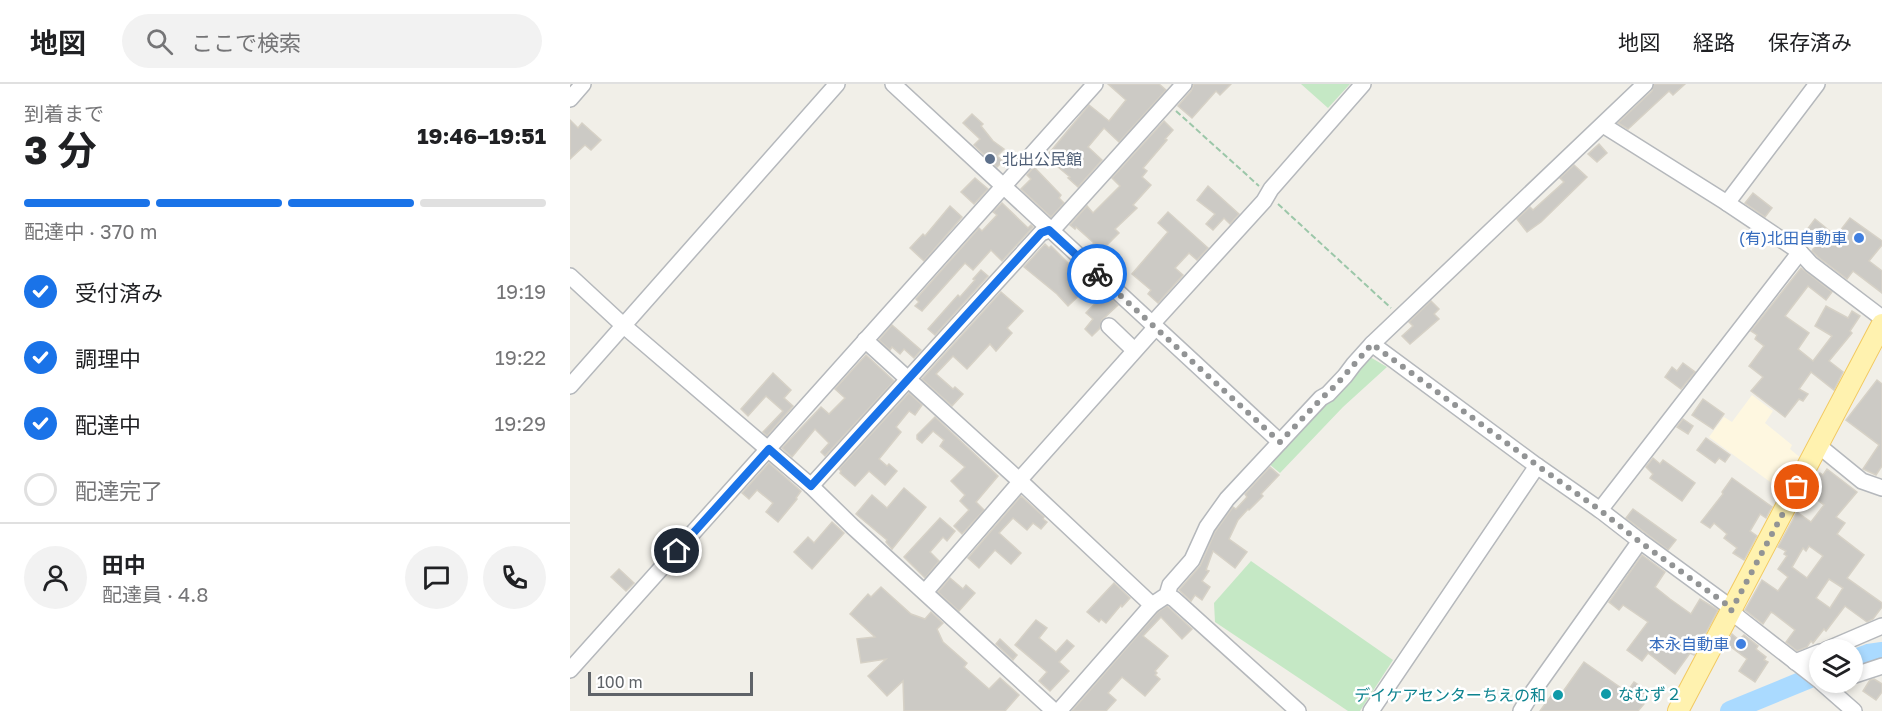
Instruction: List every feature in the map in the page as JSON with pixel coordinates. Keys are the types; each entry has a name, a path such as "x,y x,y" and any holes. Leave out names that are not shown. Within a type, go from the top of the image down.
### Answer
{"main road":[{"path":"1678,711 1882,324"}],"street":[{"path":"570,99 583,84"},
{"path":"570,386 837,84"},
{"path":"893,84 1280,442"},
{"path":"570,670 1095,84"},
{"path":"925,592 1363,84"},
{"path":"1059,711 1152,605 1167,595 1170,585 1192,560 1207,527 1217,512 1280,442 1345,376 1372,344 1645,84"},
{"path":"1728,203 1818,84"},
{"path":"811,486 1041,233 1053,228 1173,91"},
{"path":"1603,125 1728,203 1800,252 1811,264 1882,318"},
{"path":"1600,510 1800,252"},
{"path":"570,276 624,326 811,486 1054,711"},
{"path":"1109,326 1134,351"},
{"path":"865,340 1152,605"},
{"path":"1372,344 1726,604 1731,611 1809,672"},
{"path":"1819,446 1862,481 1882,488"},
{"path":"1371,711 1538,466"},
{"path":"1521,711 1640,542"},
{"path":"1167,595 1298,711"},
{"path":"1852,639 1882,626"},
{"path":"1797,664 1809,658"},
{"path":"1863,672 1882,666"},
{"path":"1835,693 1854,711"}],"path":[{"path":"1173,91 1268,194 1400,317"}],"shaded area":[{"path":"1752,395 1773,411 1765,423 1792,445 1790,449 1802,459 1785,493 1709,437 1724,417 1732,422"}],"green space":[{"path":"1301,84 1350,84 1328,108"},
{"path":"1370,357 1387,367 1343,407 1280,473 1268,463"},
{"path":"1251,561 1393,660 1360,711 1348,711 1215,622 1214,603"}],"building":[{"path":"1108,84 1159,84 1166,90 1119,142 1104,128 1088,147 1102,160 1078,187 1068,178 1070,177 1046,157 1089,105 1109,121 1126,100"},
{"path":"1194,84 1231,84 1220,95 1216,91 1192,118 1178,106"},
{"path":"1654,84 1685,84 1673,95 1669,91 1628,129 1618,123 1652,91"},
{"path":"972,114 983,124 981,126 993,141 1004,149 997,156 1003,161 997,167 974,145 980,139 963,123"},
{"path":"570,120 578,128 582,123 601,140 591,150 585,145 570,159"},
{"path":"1164,121 1173,130 1143,168 1147,171 1142,177 1151,185 1133,205 1137,208 1115,229 1119,233 1095,257 1087,250 1094,243 1076,227 1075,229 1070,225 1087,206 1093,213 1120,186 1112,178"},
{"path":"1599,144 1607,153 1597,162 1588,154"},
{"path":"1574,165 1587,177 1541,222 1527,232 1517,219 1530,207 1533,210 1564,182 1560,178"},
{"path":"1034,167 1061,195 1059,198 1064,203 1051,217 1021,189 1031,179 1027,175"},
{"path":"975,178 988,189 974,204 961,192"},
{"path":"1208,186 1239,214 1230,224 1224,218 1213,230 1206,224 1215,214 1197,200"},
{"path":"1753,193 1772,208 1765,217 1745,203"},
{"path":"1002,203 1028,228 1031,225 1033,227 1002,261 991,250 973,270 965,263 922,311 915,306 919,302 916,299 979,228 982,231 997,215 993,212"},
{"path":"950,206 962,217 924,261 910,248 923,234 925,236"},
{"path":"1168,212 1208,248 1197,260 1189,253 1175,268 1183,275 1158,303 1148,294 1151,290 1132,274 1168,232 1158,223"},
{"path":"1850,218 1882,241 1882,245 1869,261 1882,271 1882,293 1853,271 1847,279 1812,251 1816,245 1803,235 1815,219 1836,236"},
{"path":"1045,244 1049,248 1051,246 1090,285 1068,306 1024,267"},
{"path":"1801,268 1832,292 1826,300 1808,286 1785,316 1809,333 1798,349 1813,361 1832,336 1815,326 1826,306 1848,318 1852,311 1860,316 1850,331 1852,333 1829,361 1843,372 1834,390 1811,372 1799,389 1808,394 1803,401 1799,399 1785,417 1751,391 1763,377 1749,366 1764,346 1755,339 1757,335 1751,331"},
{"path":"981,270 988,276 935,335 928,329 958,295 960,297"},
{"path":"1001,292 1023,311 1007,328 1012,333 996,351 990,344 967,369 953,356 936,374 953,389 955,387 963,394 952,406 922,379"},
{"path":"1105,293 1118,305 1102,320 1100,328 1092,336 1085,329 1093,319 1086,313"},
{"path":"1431,301 1439,309 1434,314 1439,319 1410,344 1402,336 1413,326 1409,322"},
{"path":"892,325 921,350 914,358 904,349 900,354 892,347 890,350 879,340"},
{"path":"866,355 894,381 825,456 821,452 829,443 815,429 792,457 782,448 821,407 829,414 845,398 835,389"},
{"path":"1683,363 1695,372 1681,389 1665,377 1672,367 1677,371"},
{"path":"773,373 791,390 784,398 793,406 767,436 763,432 783,411 766,396 748,416 741,409"},
{"path":"1877,380 1882,384 1882,466 1876,475 1863,469 1879,445 1846,420"},
{"path":"909,393 922,405 915,415 909,411 896,427 901,432 879,459 897,471 885,485 869,471 855,486 840,473 839,469"},
{"path":"1703,399 1724,414 1713,429 1692,415"},
{"path":"935,417 998,476 976,502 984,510 962,534 954,526 969,510 960,501 965,495 951,481 965,467 940,446 944,440 933,431 922,443 917,439 917,435"},
{"path":"1683,419 1693,426 1688,434 1677,427"},
{"path":"1706,438 1730,455 1725,462 1719,458 1715,463 1697,450"},
{"path":"1653,458 1660,464 1663,460 1695,483 1682,501 1650,478 1653,474 1646,467"},
{"path":"769,463 801,491 778,522 766,512 773,503 757,490 749,499 742,493"},
{"path":"1270,467 1279,475 1261,494 1263,496 1238,520 1229,539 1247,552 1235,568 1213,551 1206,570 1209,571 1202,581 1210,587 1202,600 1195,595 1191,601 1179,590 1200,566 1215,532 1233,507 1236,509 1247,497 1245,494"},
{"path":"1827,469 1857,492 1836,517 1845,523 1837,534 1864,555 1847,578 1882,603 1882,607 1873,619 1867,622 1845,606 1826,631 1824,629 1816,639 1809,639 1807,647 1797,651 1786,642 1795,630 1771,612 1763,624 1745,610 1762,580 1778,591 1788,577 1778,569 1787,556 1784,554 1786,551 1778,547 1797,512 1811,522 1824,505 1807,492 1820,473 1823,475","holes":["1809,546 1823,556 1807,578 1792,567 1803,548 1806,551","1829,579 1843,588 1830,608 1816,598"]},
{"path":"1732,478 1772,507 1766,518 1760,514 1750,531 1757,536 1744,560 1733,553 1737,548 1724,538 1727,534 1714,523 1710,528 1701,522 1723,494 1722,492"},
{"path":"904,488 926,507 892,549 886,542 887,540 856,514 872,495 887,508"},
{"path":"1021,496 1047,522 1041,529 1033,523 1027,530 1013,518 999,533 1021,553 1011,564 995,550 979,568 968,558"},
{"path":"1633,509 1676,540 1668,550 1626,518"},
{"path":"940,518 955,531 947,541 943,537 930,552 939,561 925,578 904,557"},
{"path":"832,522 844,533 812,569 794,552 808,537 814,543"},
{"path":"1642,555 1665,572 1655,587 1670,599 1691,614 1700,599 1718,610 1694,655 1690,653 1675,674 1648,653 1642,661 1627,650 1648,622 1623,605 1619,610 1609,602"},
{"path":"619,569 634,583 626,591 611,577"},
{"path":"950,578 963,589 966,585 975,593 959,611 938,592"},
{"path":"1114,583 1130,598 1106,623 1101,619 1099,622 1087,612"},
{"path":"881,587 911,614 925,619 931,612 943,623 937,629 943,642 967,663 964,667 989,689 1000,678 1019,695 1005,711 904,711 903,681 887,696 868,676 886,659 861,663 857,639 875,637 850,614 868,594 871,597"},
{"path":"1167,606 1192,629 1182,639 1161,617 1143,636 1168,656 1155,671 1157,673 1155,675 1160,679 1145,696 1122,677 1108,693 1116,700 1106,711 1072,711 1158,612"},
{"path":"1036,620 1047,628 1039,638 1056,652 1067,640 1074,646 1059,662 1069,671 1050,691 1039,681 1047,672 1015,645"},
{"path":"1732,634 1739,640 1744,635 1758,646 1756,649 1766,657 1764,660 1768,662 1755,682 1739,671 1747,659 1727,644"},
{"path":"1000,639 1017,655 1013,660 996,644"},
{"name":"なむず２","path":"1584,662 1627,692 1634,682 1648,691 1641,702 1644,704 1638,711 1540,711 1556,689 1562,693"},
{"path":"1874,679 1882,684 1882,692 1876,700 1863,691 1870,680"}],"waterway":[{"path":"1863,656 1882,652"},
{"path":"1730,711 1809,679"}],"way so far":[{"path":"1097,274 1280,442 1345,376 1372,344 1600,510 1726,604 1731,611 1797,487"}],"place":[{"name":"北出公民館","path":"990,159"},
{"name":"(有)北田自動車","path":"1859,238"},
{"name":"本永自動車","path":"1741,644"},
{"name":"なむず２","path":"1606,694"},
{"name":"デイケアセンターちえの和","path":"1558,695"}],"route":[{"path":"677,551 769,449 811,486 1041,233 1049,230 1097,274"}]}
